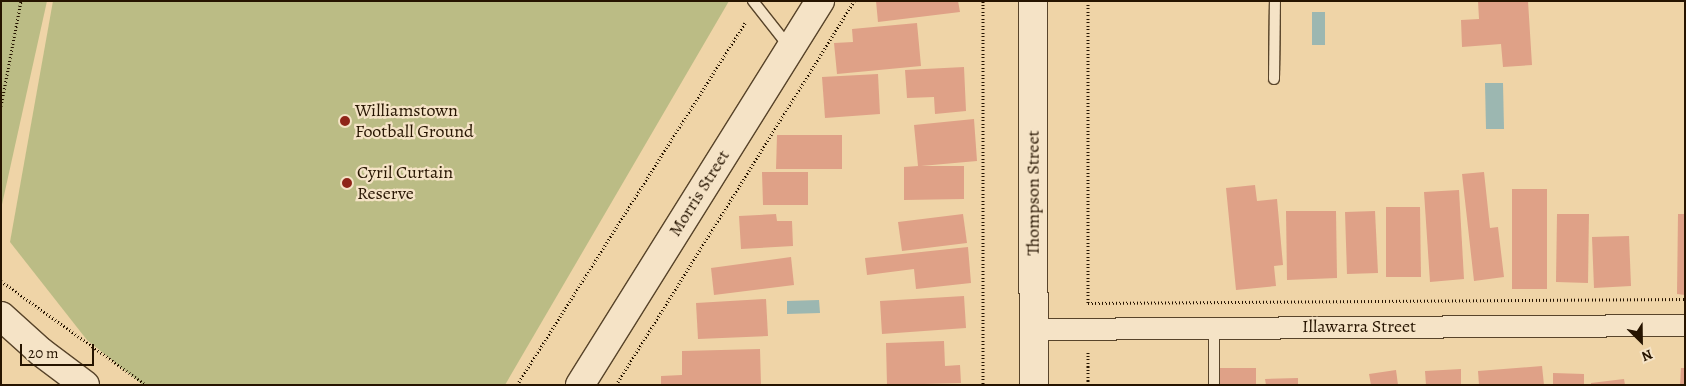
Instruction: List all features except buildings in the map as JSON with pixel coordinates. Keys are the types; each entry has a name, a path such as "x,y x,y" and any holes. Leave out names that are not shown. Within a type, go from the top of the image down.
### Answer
{"street":[{"name":"Morris Street","path":"580,385 820,1"},
{"name":"Thompson Street","path":"1032,1 1034,385"},
{"path":"1,316 41,352 85,385"},
{"name":"Illawarra Street","path":"1034,329 1214,326 1685,325"}],"lane":[{"path":"1274,79 1275,1"},
{"path":"755,3 790,49"},
{"path":"1214,326 1214,385"}],"path":[{"path":"1,106 21,1"},
{"path":"616,385 854,1"},
{"path":"983,1 983,385"},
{"path":"1088,1 1088,385"},
{"path":"517,385 755,3"},
{"path":"1,281 146,385"},
{"path":"1088,302 1685,299"}],"green space":[{"path":"1,1 47,1 1,209"},
{"name":"Williamstown Football Ground","path":"53,1 729,1 505,385 143,385 87,340 10,242"}],"water":[{"path":"1312,12 1325,12 1325,45 1312,45"},
{"path":"1485,83 1503,83 1504,129 1486,129"},
{"path":"819,300 820,313 787,314 787,301"}],"place":[{"name":"Williamstown Football Ground","path":"345,121"},
{"name":"Cyril Curtain Reserve","path":"347,183"}]}
